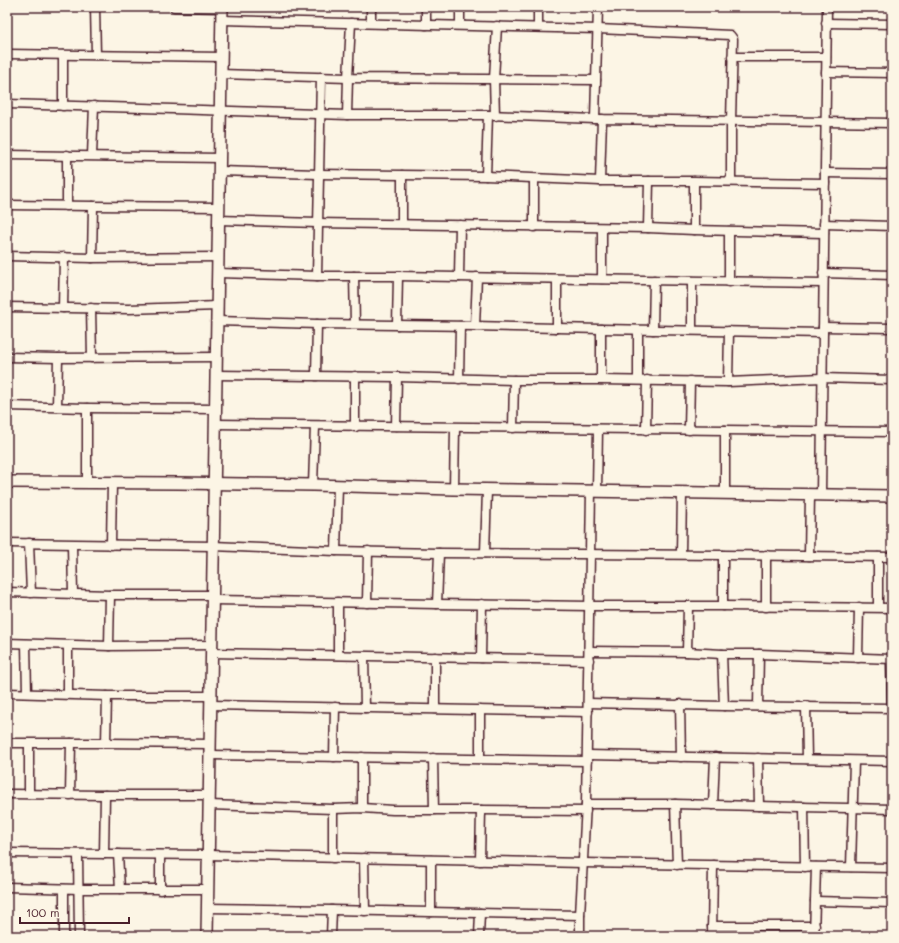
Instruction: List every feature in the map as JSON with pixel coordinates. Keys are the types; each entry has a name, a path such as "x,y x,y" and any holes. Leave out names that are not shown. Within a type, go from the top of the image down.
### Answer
{"street":[{"path":"95,7 96,55"},
{"path":"174,7 222,8 207,936"},
{"path":"371,7 371,23"},
{"path":"426,7 426,25"},
{"path":"460,7 460,26"},
{"path":"538,7 538,27"},
{"path":"598,7 596,80 600,181"},
{"path":"809,556 821,431 827,7"},
{"path":"222,20 598,28 730,35 733,39 731,181"},
{"path":"347,115 351,23"},
{"path":"826,23 892,24"},
{"path":"486,176 497,26"},
{"path":"7,54 222,57"},
{"path":"63,55 63,106"},
{"path":"732,57 826,57"},
{"path":"826,72 892,73"},
{"path":"221,74 348,78 596,80"},
{"path":"316,276 321,76"},
{"path":"7,104 347,115 892,123"},
{"path":"92,155 94,106"},
{"path":"7,154 220,158"},
{"path":"67,155 67,206"},
{"path":"220,171 486,176 600,181 824,183"},
{"path":"825,173 892,174"},
{"path":"402,175 402,224"},
{"path":"534,179 534,227"},
{"path":"648,228 649,181"},
{"path":"694,181 694,230"},
{"path":"7,205 219,207"},
{"path":"92,258 93,206"},
{"path":"219,220 648,228 824,233"},
{"path":"824,224 892,226"},
{"path":"459,277 460,225"},
{"path":"602,228 602,279"},
{"path":"729,231 729,282"},
{"path":"7,256 92,258 218,257"},
{"path":"63,308 64,257"},
{"path":"218,273 316,276 477,277 823,283"},
{"path":"823,273 892,275"},
{"path":"354,276 355,324"},
{"path":"397,325 398,276"},
{"path":"475,326 477,277"},
{"path":"557,279 557,328"},
{"path":"653,330 654,280"},
{"path":"692,281 692,330"},
{"path":"7,307 129,309 218,306"},
{"path":"91,308 92,358"},
{"path":"217,321 728,331 892,328"},
{"path":"316,376 317,324"},
{"path":"459,379 460,326"},
{"path":"601,329 601,380"},
{"path":"638,330 638,380"},
{"path":"728,331 728,382"},
{"path":"7,357 217,357"},
{"path":"58,358 58,408"},
{"path":"216,375 355,376 514,380 647,380 690,382 822,378 892,380"},
{"path":"355,376 355,427"},
{"path":"396,426 397,377"},
{"path":"513,428 514,380"},
{"path":"646,430 647,380"},
{"path":"689,430 690,382"},
{"path":"7,406 58,408 216,409"},
{"path":"87,408 88,483"},
{"path":"215,424 598,430 892,432"},
{"path":"313,486 315,426"},
{"path":"454,489 455,428"},
{"path":"580,936 588,758 590,553 598,430"},
{"path":"725,430 725,494"},
{"path":"7,482 214,484 892,496"},
{"path":"111,545 112,483"},
{"path":"336,550 338,486"},
{"path":"485,553 487,490"},
{"path":"681,554 682,493"},
{"path":"7,543 213,546 439,553 590,553 892,557"},
{"path":"29,544 31,593"},
{"path":"72,545 73,594"},
{"path":"367,603 368,551"},
{"path":"437,604 439,553"},
{"path":"723,555 723,606"},
{"path":"766,555 766,607"},
{"path":"878,557 878,607"},
{"path":"7,592 110,596 213,597 367,603 892,608"},
{"path":"109,646 110,596"},
{"path":"338,602 338,655"},
{"path":"482,604 482,658"},
{"path":"687,652 688,606"},
{"path":"858,658 859,607"},
{"path":"7,644 212,649 364,656 589,660"},
{"path":"26,644 26,693"},
{"path":"68,645 68,694"},
{"path":"7,693 68,694 335,707 480,710 680,704 892,708 892,659 687,652 589,651"},
{"path":"722,654 724,706"},
{"path":"758,654 758,706"},
{"path":"364,656 365,708"},
{"path":"435,657 435,709"},
{"path":"106,743 107,696"},
{"path":"680,704 681,757"},
{"path":"806,706 807,759"},
{"path":"334,757 335,707"},
{"path":"480,710 480,759"},
{"path":"70,795 71,743"},
{"path":"7,744 106,743 334,757 480,759 715,757 892,761"},
{"path":"28,744 30,794"},
{"path":"362,757 362,808"},
{"path":"713,805 715,757"},
{"path":"433,758 434,810"},
{"path":"758,758 759,806"},
{"path":"851,867 854,760"},
{"path":"7,794 209,800 333,808 393,810 586,808 675,804 892,809 892,801"},
{"path":"104,854 105,796"},
{"path":"675,804 677,865"},
{"path":"804,807 805,867"},
{"path":"333,808 333,858"},
{"path":"480,861 481,810"},
{"path":"7,853 208,855 892,868"},
{"path":"78,854 79,936"},
{"path":"118,854 120,889"},
{"path":"160,855 160,890"},
{"path":"364,858 365,911"},
{"path":"431,860 431,912"},
{"path":"712,936 713,865"},
{"path":"814,936 816,867"},
{"path":"7,887 160,890 208,889"},
{"path":"64,889 64,936"},
{"path":"815,901 892,903"},
{"path":"207,908 580,915"},
{"path":"331,936 332,910"},
{"path":"479,936 480,913"},
{"path":"712,926 815,926"}]}
